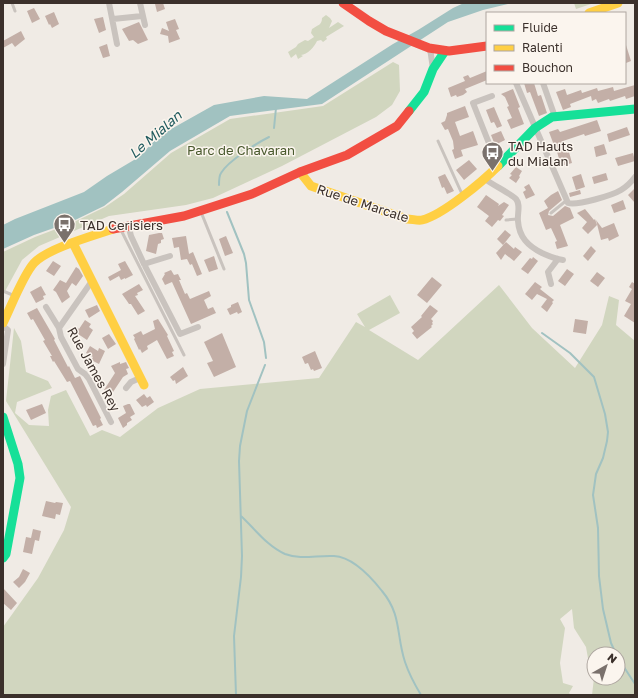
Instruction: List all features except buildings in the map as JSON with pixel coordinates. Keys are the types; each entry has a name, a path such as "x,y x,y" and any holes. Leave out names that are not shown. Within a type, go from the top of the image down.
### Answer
{"street":[{"path":"109,3 117,44"},
{"path":"140,3 145,25"},
{"path":"343,3 371,24 385,32 429,48 444,51 466,50 486,46"},
{"path":"592,12 618,3"},
{"path":"113,19 142,16"},
{"path":"429,48 433,69"},
{"path":"3,364 8,330 3,325 15,296 28,271 35,262 49,253 73,242 128,224 184,216 252,194 300,172 347,155 397,126 424,92 433,69 444,51"},
{"path":"516,84 534,128 568,203 572,205 584,203 621,190 635,177"},
{"path":"543,84 555,117"},
{"path":"492,96 473,103 498,166"},
{"name":"Rue de Marcale","path":"300,172 311,186 407,219 422,220 443,210 484,179 534,128 555,117 604,111 635,110"},
{"path":"484,179 516,199 519,207 517,220 520,231 526,243 534,249 560,260 548,272 552,284"},
{"path":"128,224 131,236 144,264 180,334 198,327"},
{"path":"73,242 142,381 131,382 126,388"},
{"path":"144,264 170,256"},
{"path":"59,328 92,281"},
{"name":"Rue James Rey","path":"46,307 59,328 61,337 78,369 89,378 111,422"},
{"path":"3,417 18,464 20,478 6,554 3,558"}],"lane":[{"path":"12,3 15,10"},
{"path":"438,141 463,195"},
{"path":"551,213 566,200"},
{"path":"200,210 224,269"},
{"path":"506,220 517,220"},
{"path":"119,227 184,354"},
{"path":"3,290 15,296"}],"green space":[{"path":"574,3 594,3 576,9"},
{"path":"326,15 332,21 329,28 338,22 344,26 326,37 327,39 323,42 321,40 317,41 306,54 301,55 303,56 298,59 296,54 291,58 288,52 298,44 305,40 308,41 314,37 311,33 312,29 320,24 322,18"},
{"name":"Parc de Chavaran","path":"393,62 399,65 400,91 392,105 376,117 282,166 213,198 186,205 109,216 39,246 22,260 3,295 3,252 35,237 72,223 105,207 124,194 171,153 230,119 323,106"},
{"path":"499,285 532,328 575,368 602,325 609,296 619,300 616,325 635,341 635,695 592,695 593,686 626,686 626,646 586,647 574,628 572,609 560,619 565,628 560,663 563,683 573,686 569,693 571,695 3,695 3,627 38,578 64,530 71,507 6,401 14,328 21,341 26,372 48,381 52,388 17,402 15,413 29,425 49,426 48,410 51,396 66,390 90,436 102,430 120,437 158,408 200,389 319,378 356,322 365,327 357,314 390,295 400,313 369,330 418,360"}],"water":[{"name":"Le Mialan","path":"464,3 512,3 483,10 448,22 322,104 230,116 170,151 104,206 71,222 34,235 3,249 3,225 84,192 139,157 158,137 214,105 264,96 307,99 393,44"}],"waterway":[{"path":"274,128 276,108"},
{"path":"219,185 220,174 230,163 250,148 269,137"},
{"path":"227,212 244,254 249,300 264,342 266,358"},
{"path":"542,333 570,353 594,377 605,414 608,432 607,441 603,458 596,474 593,495 598,528 599,576 603,609 612,646"},
{"path":"236,695 234,636 242,556 239,461 240,446 247,411 265,365"},
{"path":"241,516 272,547 285,554 297,557 341,557 348,560 367,574 382,591 393,608 405,662 408,671 421,695"},
{"path":"626,670 635,684"}],"traffic: fast":[{"path":"409,111 424,92 433,69 445,51"},
{"path":"498,166 535,128 552,117 635,109"},
{"path":"3,417 18,464 20,478 6,554 3,558"}],"traffic: slow":[{"path":"592,12 618,3"},
{"path":"300,172 311,186 407,219 420,220 441,212 483,180 498,166"},
{"path":"3,323 21,283 34,263 49,252 60,247 113,229"},
{"path":"73,243 144,385"}],"traffic: jam":[{"path":"343,3 386,31 429,48 449,51 486,46"},
{"path":"113,229 184,216 252,194 300,172 347,155 397,126 409,111"}],"place":[{"name":"TAD Hauts du Mialan","path":"492,172"},
{"name":"TAD Cerisiers","path":"65,244"}]}
